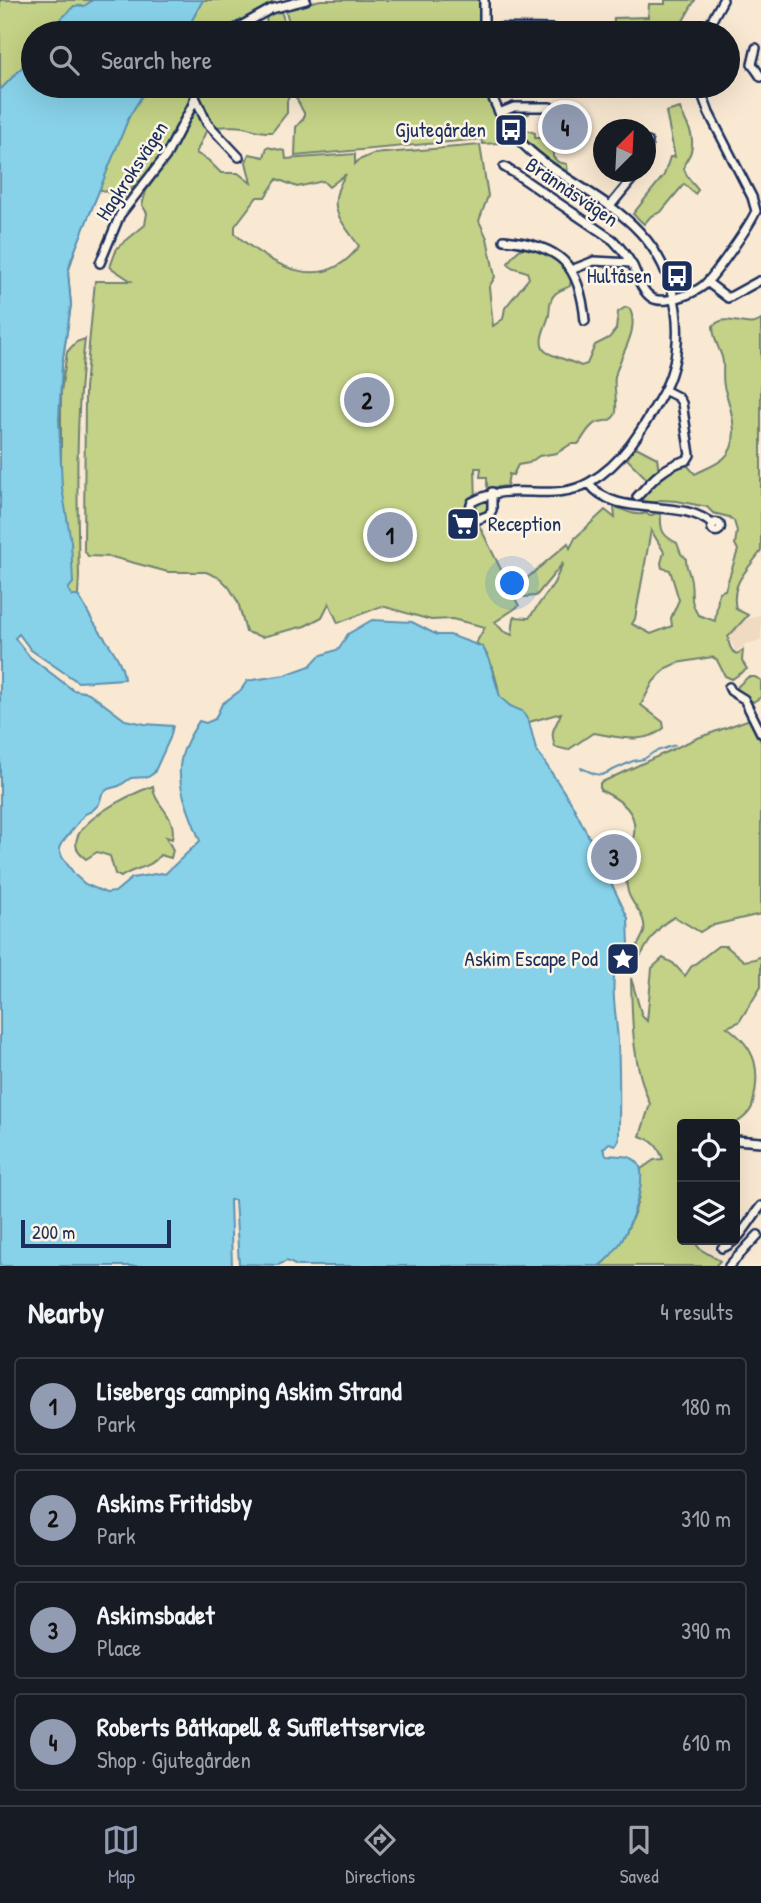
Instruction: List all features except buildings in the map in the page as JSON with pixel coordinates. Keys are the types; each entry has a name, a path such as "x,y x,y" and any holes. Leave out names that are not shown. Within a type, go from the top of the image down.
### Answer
{"street":[{"path":"250,21 271,9 306,0"},
{"path":"484,0 484,21"},
{"path":"712,21 723,0"},
{"path":"756,48 752,64 761,77"},
{"path":"195,98 207,123 239,157"},
{"name":"Hagkroksvägen","path":"100,263 120,215 166,156 195,98"},
{"path":"492,492 559,492 579,488 611,467 639,433 664,390 677,348 678,325 674,297 652,245 634,224 611,205 528,150 499,113 493,98"},
{"path":"703,98 756,205 753,219"},
{"path":"499,113 514,107 550,107"},
{"name":"Brännåsvägen","path":"503,167 607,235 631,263 642,288 651,297 661,300 674,297"},
{"path":"611,205 630,182"},
{"path":"674,297 697,290 707,282 761,212"},
{"path":"505,240 547,248 562,258 571,270 580,294 585,321"},
{"path":"571,270 594,261 631,263"},
{"path":"707,282 728,298 759,281"},
{"path":"637,497 662,471 687,460 690,455 682,403 678,397 664,390"},
{"path":"589,483 597,492 623,503 686,512 705,518 713,525"},
{"path":"729,687 744,699 761,733"},
{"path":"740,1140 761,1142"},
{"path":"722,1248 737,1238 761,1206"},
{"path":"729,1266 758,1235"}],"shaded area":[{"path":"761,614 761,639 747,643 736,652 730,638 734,631 745,620"}],"green space":[{"path":"0,0 273,0 271,6 244,21 21,21 21,98 192,98 157,163 123,198 99,189 81,230 68,273 71,305 62,364 59,419 61,469 61,392 67,352 76,342 85,339 78,428 78,596 72,596 68,589 70,585 0,544"},
{"path":"321,0 479,0 480,21 289,21 285,8"},
{"path":"665,0 695,0 683,21 614,21 614,18 648,17 649,4 665,4"},
{"path":"278,9 284,21 266,21 267,14"},
{"path":"200,98 288,98 287,113 272,132 239,126 214,127 200,103"},
{"path":"296,98 490,98 497,116 516,142 483,144 482,139 295,156 296,127 304,118"},
{"path":"195,105 208,127 196,153 221,173 238,173 251,183 246,162 249,154 264,157 267,147 285,151 286,159 355,154 355,164 373,154 480,145 488,196 479,221 487,238 495,277 489,287 493,326 503,319 505,308 529,278 527,272 511,267 508,263 517,252 532,246 552,255 571,278 570,286 553,296 551,301 542,338 543,347 548,353 581,366 587,364 595,345 609,338 616,329 618,312 626,307 630,309 631,335 615,377 616,412 613,418 593,425 578,444 571,444 557,453 539,456 529,463 518,465 513,475 509,474 507,486 489,488 487,477 480,477 481,468 475,468 476,504 486,499 488,504 485,513 476,514 477,521 519,606 495,622 503,631 512,635 514,617 529,618 554,583 563,563 536,596 524,597 519,585 568,543 570,548 575,538 605,510 615,518 614,506 634,514 661,515 663,532 677,543 681,554 686,558 695,610 698,615 715,621 719,592 725,590 738,550 735,544 737,531 734,521 713,513 707,507 677,501 637,501 660,475 682,464 695,474 718,463 729,451 733,443 734,425 724,386 722,357 713,326 725,320 755,323 761,320 761,551 741,577 736,591 736,609 748,615 728,637 730,647 735,653 743,650 742,661 747,669 732,679 725,676 717,660 712,657 677,663 666,668 653,682 641,705 663,722 664,728 656,734 639,738 593,733 568,750 555,747 553,741 553,732 561,713 529,722 522,713 506,704 500,697 490,662 481,646 476,643 485,627 452,619 431,620 382,606 338,623 329,603 322,617 305,626 262,637 246,632 238,602 220,578 206,572 168,572 112,557 88,556 84,550 85,388 95,281 131,281 110,267 117,248 145,225 147,213 142,205 146,191 169,159","holes":["346,174 336,195 337,211 359,246 345,261 330,270 313,272 281,265 235,234 235,226 257,197 265,197 277,179 297,187 323,181 329,187","651,530 664,552 662,568 670,570 679,600 671,618 672,626 651,634 632,624"]},
{"path":"680,108 692,140 685,172 698,190 695,194 684,184 661,212 651,216 644,224 633,214 664,175 670,157 675,157 666,112"},
{"path":"529,109 529,114 524,115 524,129 535,133 535,138 553,138 553,157 558,162 567,164 568,174 520,136 506,119 511,116 508,111"},
{"path":"636,447 657,458 659,471 649,481 627,459"},
{"path":"748,677 761,680 761,697 753,702 737,689"},
{"path":"750,719 761,742 761,914 710,926 700,932 675,917 655,934 630,973 644,926 628,892 626,876 634,823 630,812 619,801 600,790 600,783 695,739"},
{"path":"153,786 157,799 172,823 172,839 166,837 173,850 171,858 160,855 152,863 121,877 115,874 110,856 97,852 86,859 80,854 76,841 81,830 91,820 131,795"},
{"path":"718,946 726,946 744,961 761,956 761,987 739,1022 727,1027 745,1044 754,1062 756,1083 752,1107 740,1121 677,1119 677,1245 697,1245 720,1261 715,1266 599,1266 617,1247 630,1222 639,1195 641,1169 654,1160 663,1159 655,1144 640,1136 650,1104 636,1058 631,978 642,1016 647,1021 652,968 663,958 673,963 685,976 691,967"}],"water":[{"path":"93,0 203,0 192,21 59,21 74,6 84,6"},
{"path":"21,68 21,98 141,98 129,117 71,260 68,273 71,305 62,364 59,419 62,488 71,542 73,583 68,589 72,596 78,596 112,648 124,679 78,682 31,650 19,634 15,638 30,657 73,690 89,693 125,720 173,726 154,773 148,777 131,778 102,794 99,804 85,814 61,844 59,848 62,857 85,884 106,893 115,892 132,878 165,874 200,841 181,786 182,754 199,721 206,723 215,719 222,704 241,690 247,681 285,675 310,666 319,656 339,649 348,634 372,620 412,622 437,635 450,635 483,647 500,697 510,706 522,711 529,722 536,749 572,804 628,918 629,945 618,955 614,977 619,1053 619,1140 616,1145 609,1143 603,1149 606,1155 634,1159 640,1169 641,1178 637,1202 625,1235 614,1252 599,1266 297,1266 287,1261 278,1265 239,1264 235,1200 230,1200 232,1266 0,1266 0,90"}],"waterway":[{"path":"581,768 602,775 675,745"}],"place":[{"name":"Roberts Båtkapell & Sufflettservice","path":"565,127"},
{"name":"Gjutegården","path":"511,130"},
{"name":"Hultåsen","path":"677,276"},
{"name":"Askims Fritidsby","path":"367,400"},
{"name":"Reception","path":"463,524"},
{"name":"Lisebergs camping Askim Strand","path":"390,535"},
{"name":"Askimsbadet","path":"614,857"},
{"name":"Askim Escape Pod","path":"623,959"}]}
